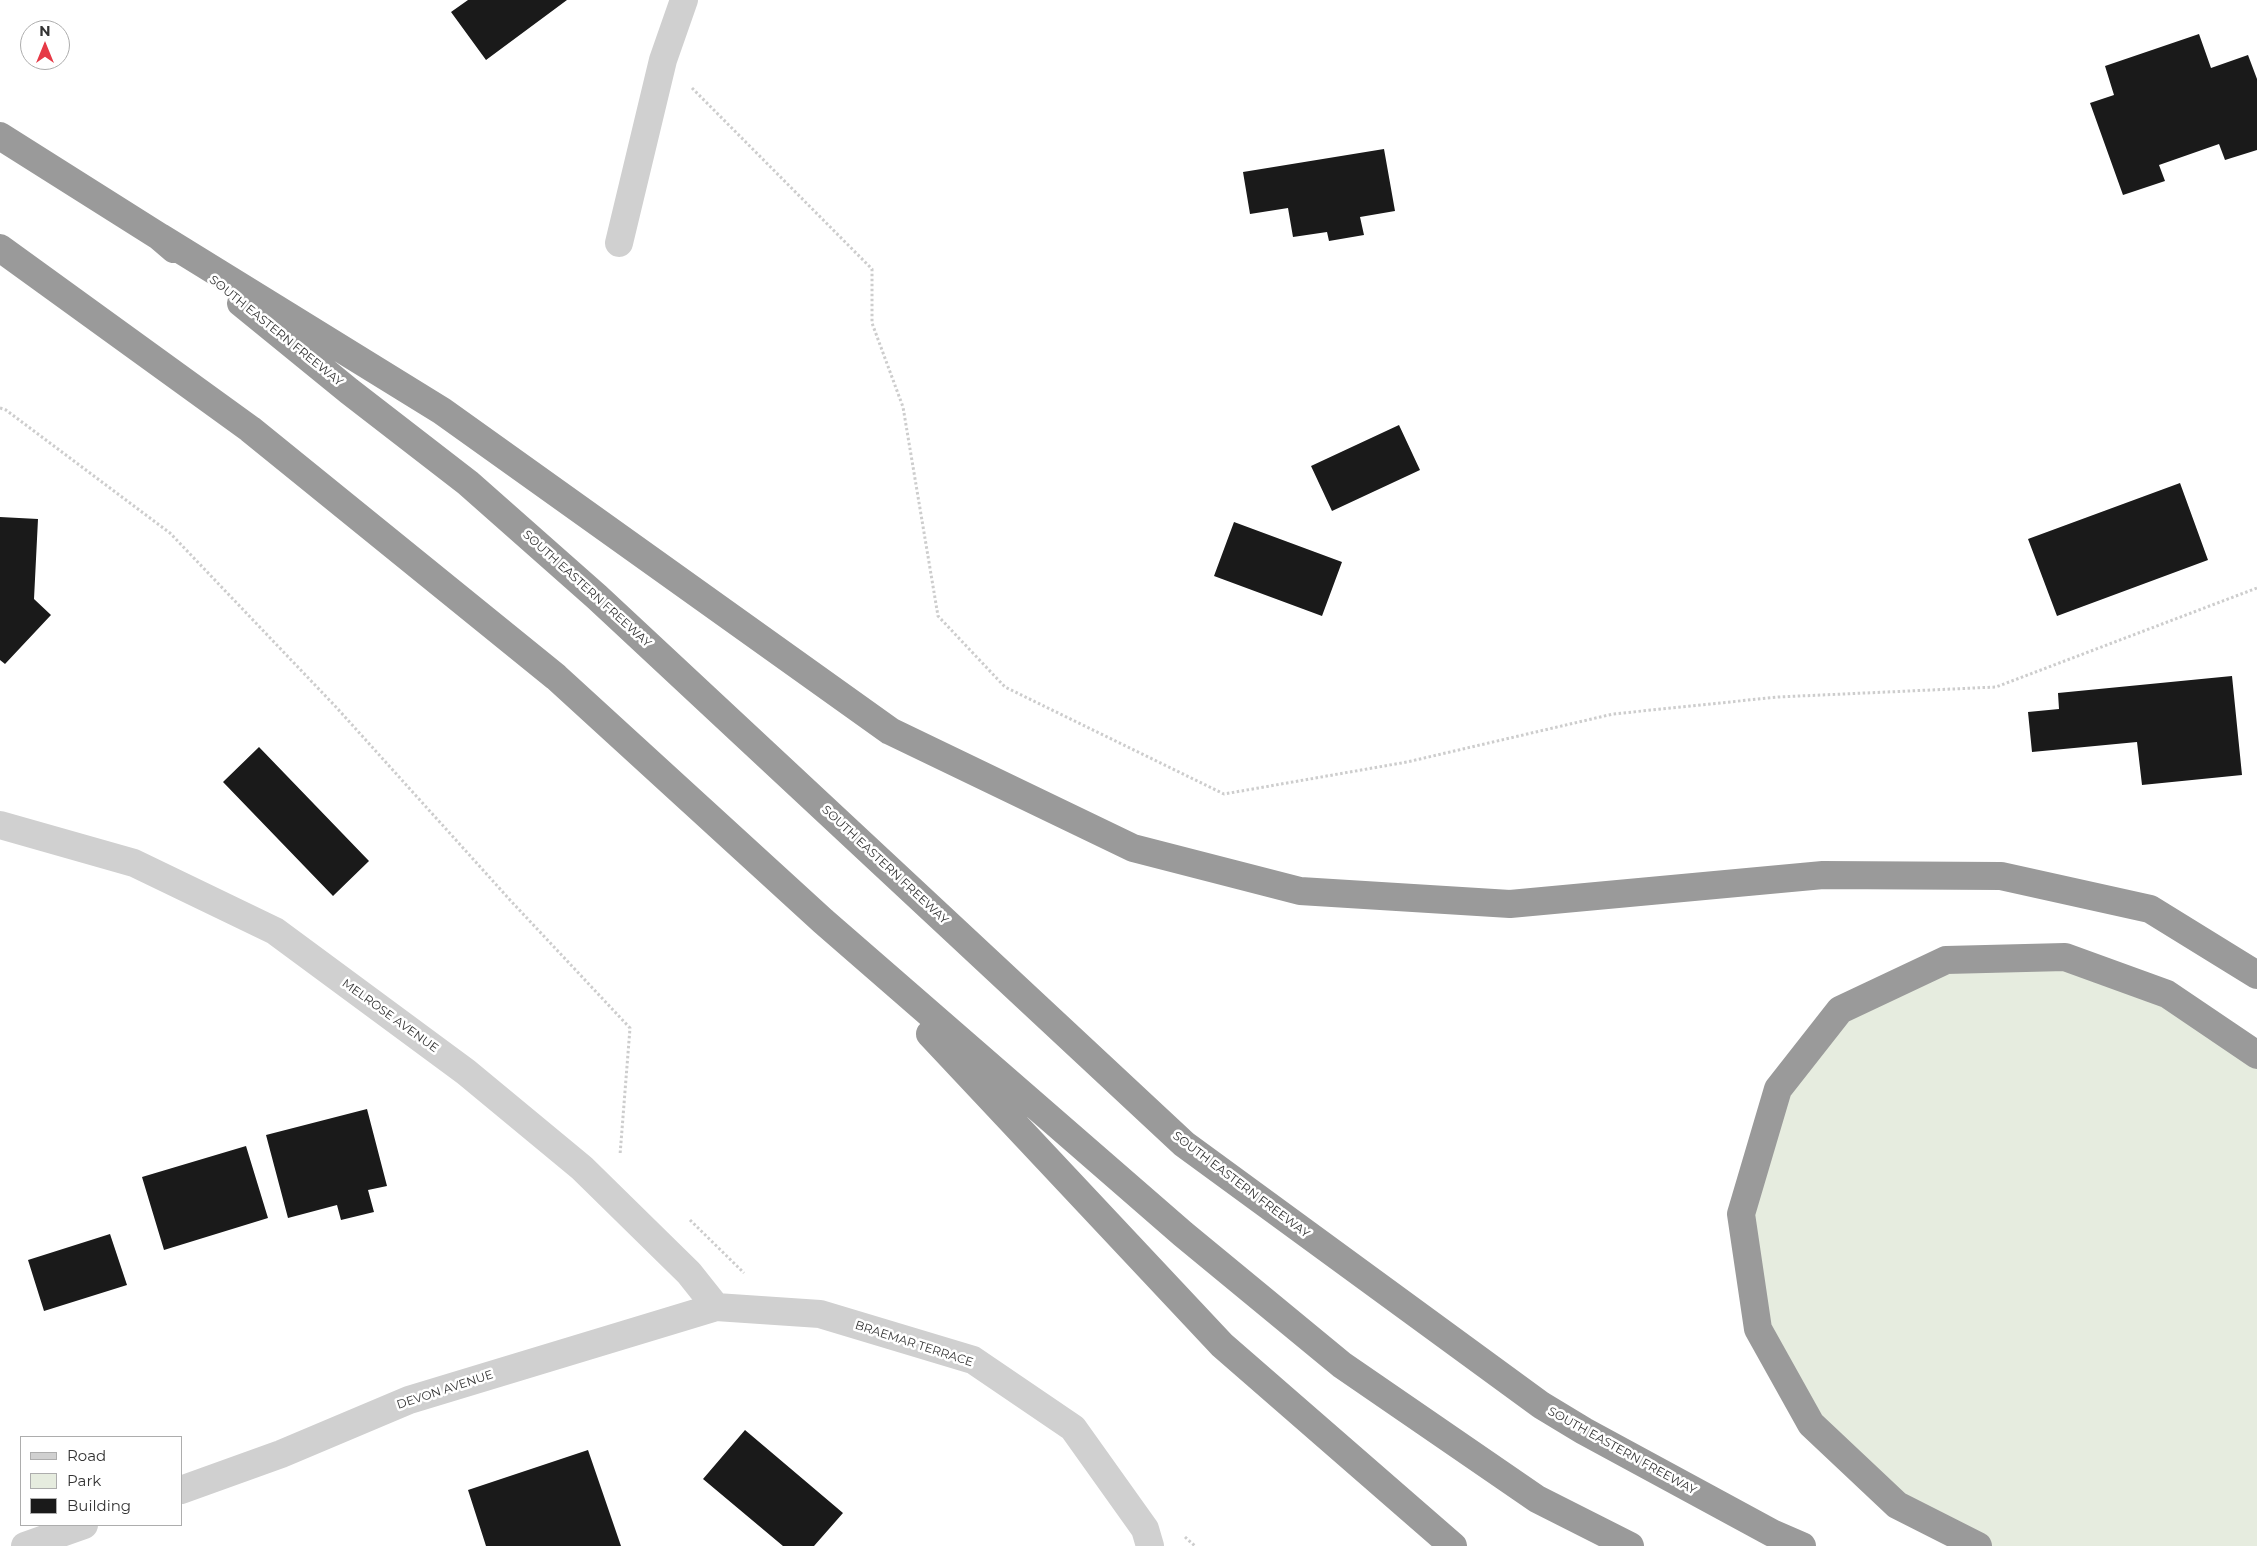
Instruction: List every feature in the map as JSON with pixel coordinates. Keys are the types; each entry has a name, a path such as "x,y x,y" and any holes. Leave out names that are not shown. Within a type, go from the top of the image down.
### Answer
{"highway":[{"name":"SOUTH EASTERN FREEWAY","path":"0,136 160,237 349,391 468,483 597,596 1184,1144 1351,1268 1541,1405 1584,1431 1754,1523 1802,1546"},
{"path":"160,237 442,411 890,731 1133,848 1300,891 1510,904 1823,875 2001,876 2150,908 2257,975"},
{"path":"0,248 250,429 549,671 823,921 1183,1234 1342,1365 1537,1499 1630,1546"},
{"path":"823,921 1222,1345 1454,1546"},
{"path":"1978,1546 1897,1505 1811,1424 1758,1329 1741,1214 1778,1089 1840,1010 1946,960 2065,956 2167,994 2257,1055"}],"street":[{"path":"619,243 664,60 684,0"},
{"name":"MELROSE AVENUE","path":"0,825 134,863 275,931 466,1072 582,1168 689,1273 716,1307"},
{"name":"DEVON AVENUE","path":"182,1490 281,1454 409,1400 716,1307"},
{"name":"BRAEMAR TERRACE","path":"716,1307 820,1314 973,1360 1072,1428 1145,1529 1150,1546"},
{"path":"25,1546 81,1526"}],"path":[{"path":"664,60 872,270 872,323 903,407 938,616 1005,687 1224,794 1407,762 1612,714 1778,697 1996,687 2257,588"},
{"path":"0,408 6,410 170,533 336,707 503,893 630,1028 619,1156"},
{"path":"686,1216 745,1274"}],"green space":[{"path":"2065,957 2257,1055 2257,1546 1978,1546 1897,1505 1811,1424 1758,1329 1741,1214 1778,1089 1840,1010 1946,960"}],"building":[{"path":"468,0 567,0 486,60 451,12"},
{"path":"2199,34 2211,68 2248,55 2257,79 2257,150 2225,160 2219,144 2159,165 2165,181 2123,195 2090,103 2114,95 2105,66"},
{"path":"1384,149 1395,211 1360,217 1364,235 1329,241 1327,232 1293,237 1288,208 1250,214 1243,172"},
{"path":"1399,425 1420,470 1332,511 1311,466"},
{"path":"2180,483 2208,560 2057,616 2028,539"},
{"path":"0,517 38,519 34,599 51,615 5,664 0,660"},
{"path":"1234,522 1342,562 1322,616 1214,576"},
{"path":"2232,676 2242,775 2142,785 2137,742 2032,752 2028,712 2059,709 2058,693"},
{"path":"259,747 369,861 333,896 223,782"},
{"path":"367,1109 387,1186 368,1190 374,1212 341,1220 337,1205 288,1218 266,1135"},
{"path":"246,1146 268,1218 164,1250 142,1177"},
{"path":"110,1234 127,1285 44,1311 28,1260"},
{"path":"745,1430 843,1513 814,1546 783,1546 703,1479"},
{"path":"588,1450 621,1546 486,1546 468,1490"}]}
